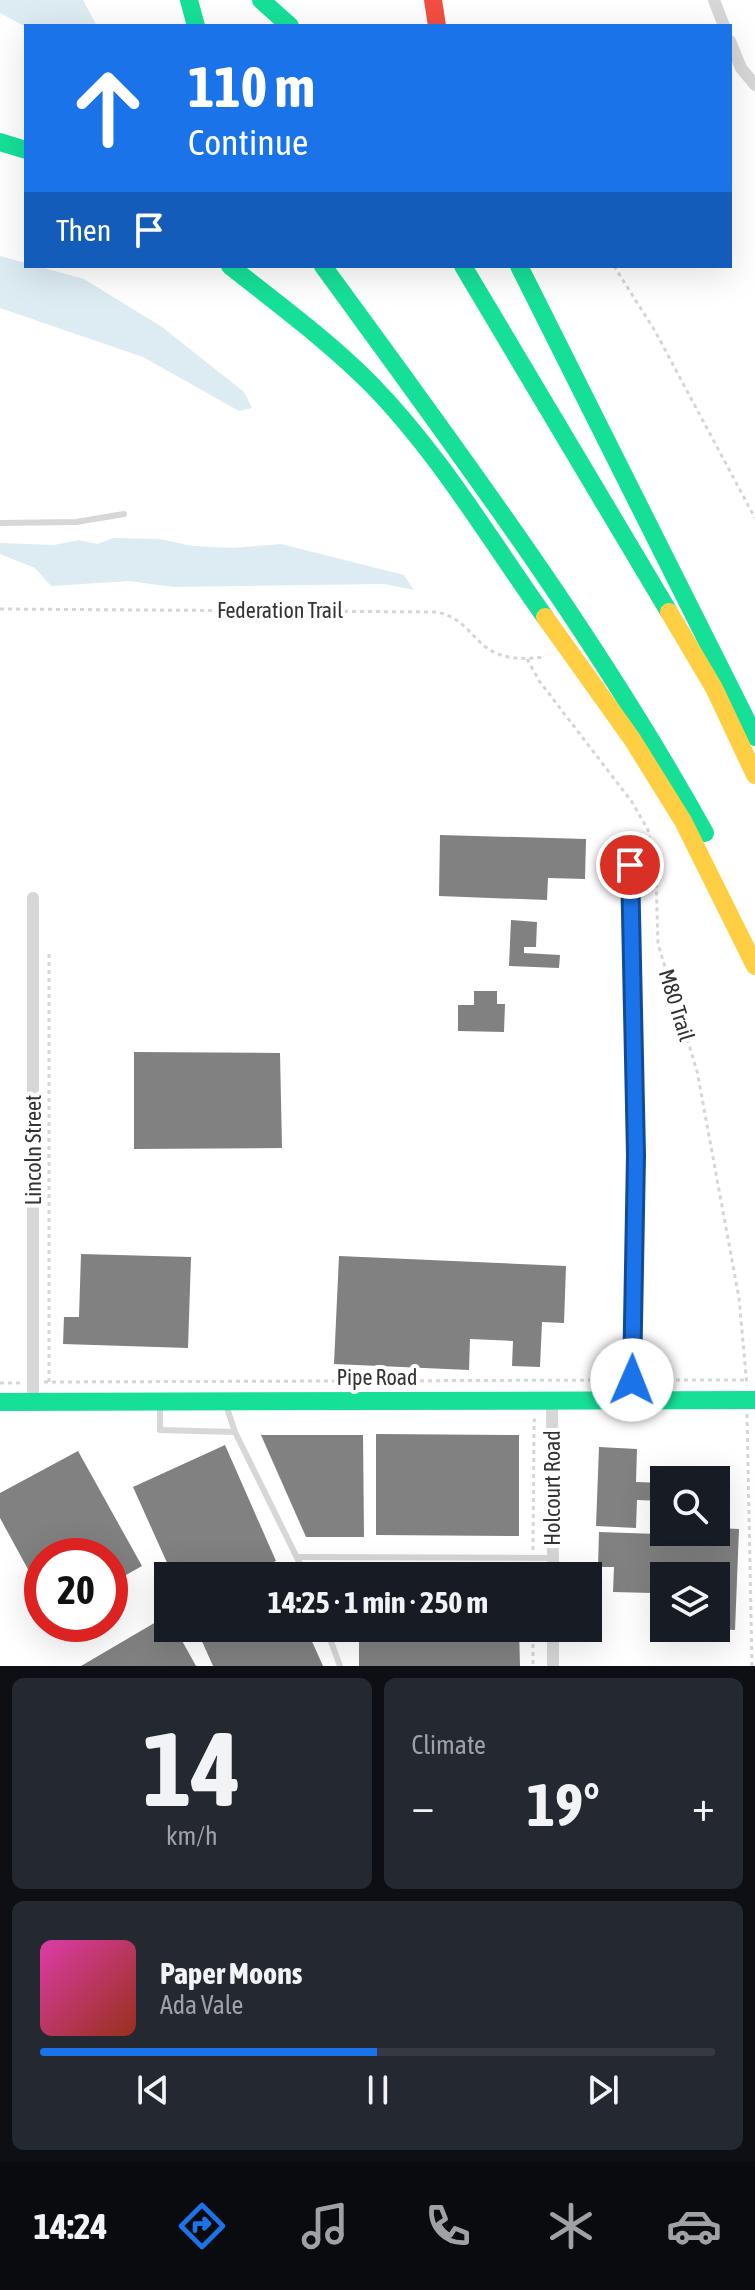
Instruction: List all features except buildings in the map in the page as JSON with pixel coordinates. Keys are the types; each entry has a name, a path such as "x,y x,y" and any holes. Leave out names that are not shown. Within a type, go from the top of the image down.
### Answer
{"main road":[{"path":"189,0 195,24"},
{"path":"261,0 288,24"},
{"path":"433,0 437,24"},
{"path":"0,142 24,149"},
{"path":"233,268 319,336 370,383 418,437 477,515 639,751 683,821 755,966"},
{"path":"324,268 498,507 648,730 698,816 755,957"},
{"path":"464,268 691,649 755,775"},
{"path":"520,268 755,737"},
{"name":"Pipe Road","path":"0,1402 225,1401 552,1410 633,1400 751,1394"}],"street":[{"path":"714,0 723,24"},
{"path":"732,46 741,68 755,85"},
{"name":"Lincoln Street","path":"33,898 33,1402"},
{"name":"Holcourt Road","path":"552,1410 553,1562"},
{"path":"553,1642 553,1666"}],"lane":[{"path":"0,523 76,522 124,514"},
{"path":"630,865 636,1155 633,1400"},
{"path":"225,1401 235,1432 301,1562"},
{"path":"159,1402 160,1430 235,1432"},
{"path":"299,1557 553,1558"},
{"path":"331,1642 340,1666"}],"path":[{"path":"615,268 655,331 755,518"},
{"name":"Federation Trail","path":"0,609 436,612 454,618 475,640 495,654 527,659 544,657"},
{"name":"M80 Trail","path":"527,659 540,682 632,802 648,830 656,876 658,944 697,1071 738,1290 751,1394"},
{"path":"49,953 49,1382"},
{"path":"0,1383 747,1380"},
{"path":"533,1562 534,1420 552,1410"},
{"path":"748,1421 752,1666"},
{"path":"533,1642 533,1666"}],"shaded area":[{"path":"0,0 83,0 96,24 24,26 0,13"},
{"path":"0,256 24,263 24,268 44,268 84,279 162,327 244,392 252,408 239,411 143,357 0,308"},
{"path":"114,538 160,539 192,546 233,548 281,544 404,575 414,590 384,584 174,587 129,581 51,586 35,568 0,554 0,543 54,545 79,540 97,544"}],"traffic: fast":[{"path":"189,0 195,24"},
{"path":"261,0 288,24"},
{"path":"0,142 24,149"},
{"path":"233,268 337,352 395,410 462,496 545,617"},
{"path":"324,268 571,614 705,833"},
{"path":"464,268 669,612"},
{"path":"520,268 755,737"},
{"path":"0,1402 755,1400"}],"traffic: slow":[{"path":"669,612 714,688 755,775"},
{"path":"545,617 632,739 683,821 755,966"}],"traffic: jam":[{"path":"433,0 437,24"}],"route":[{"path":"630,865 636,1155 632,1380"}]}
